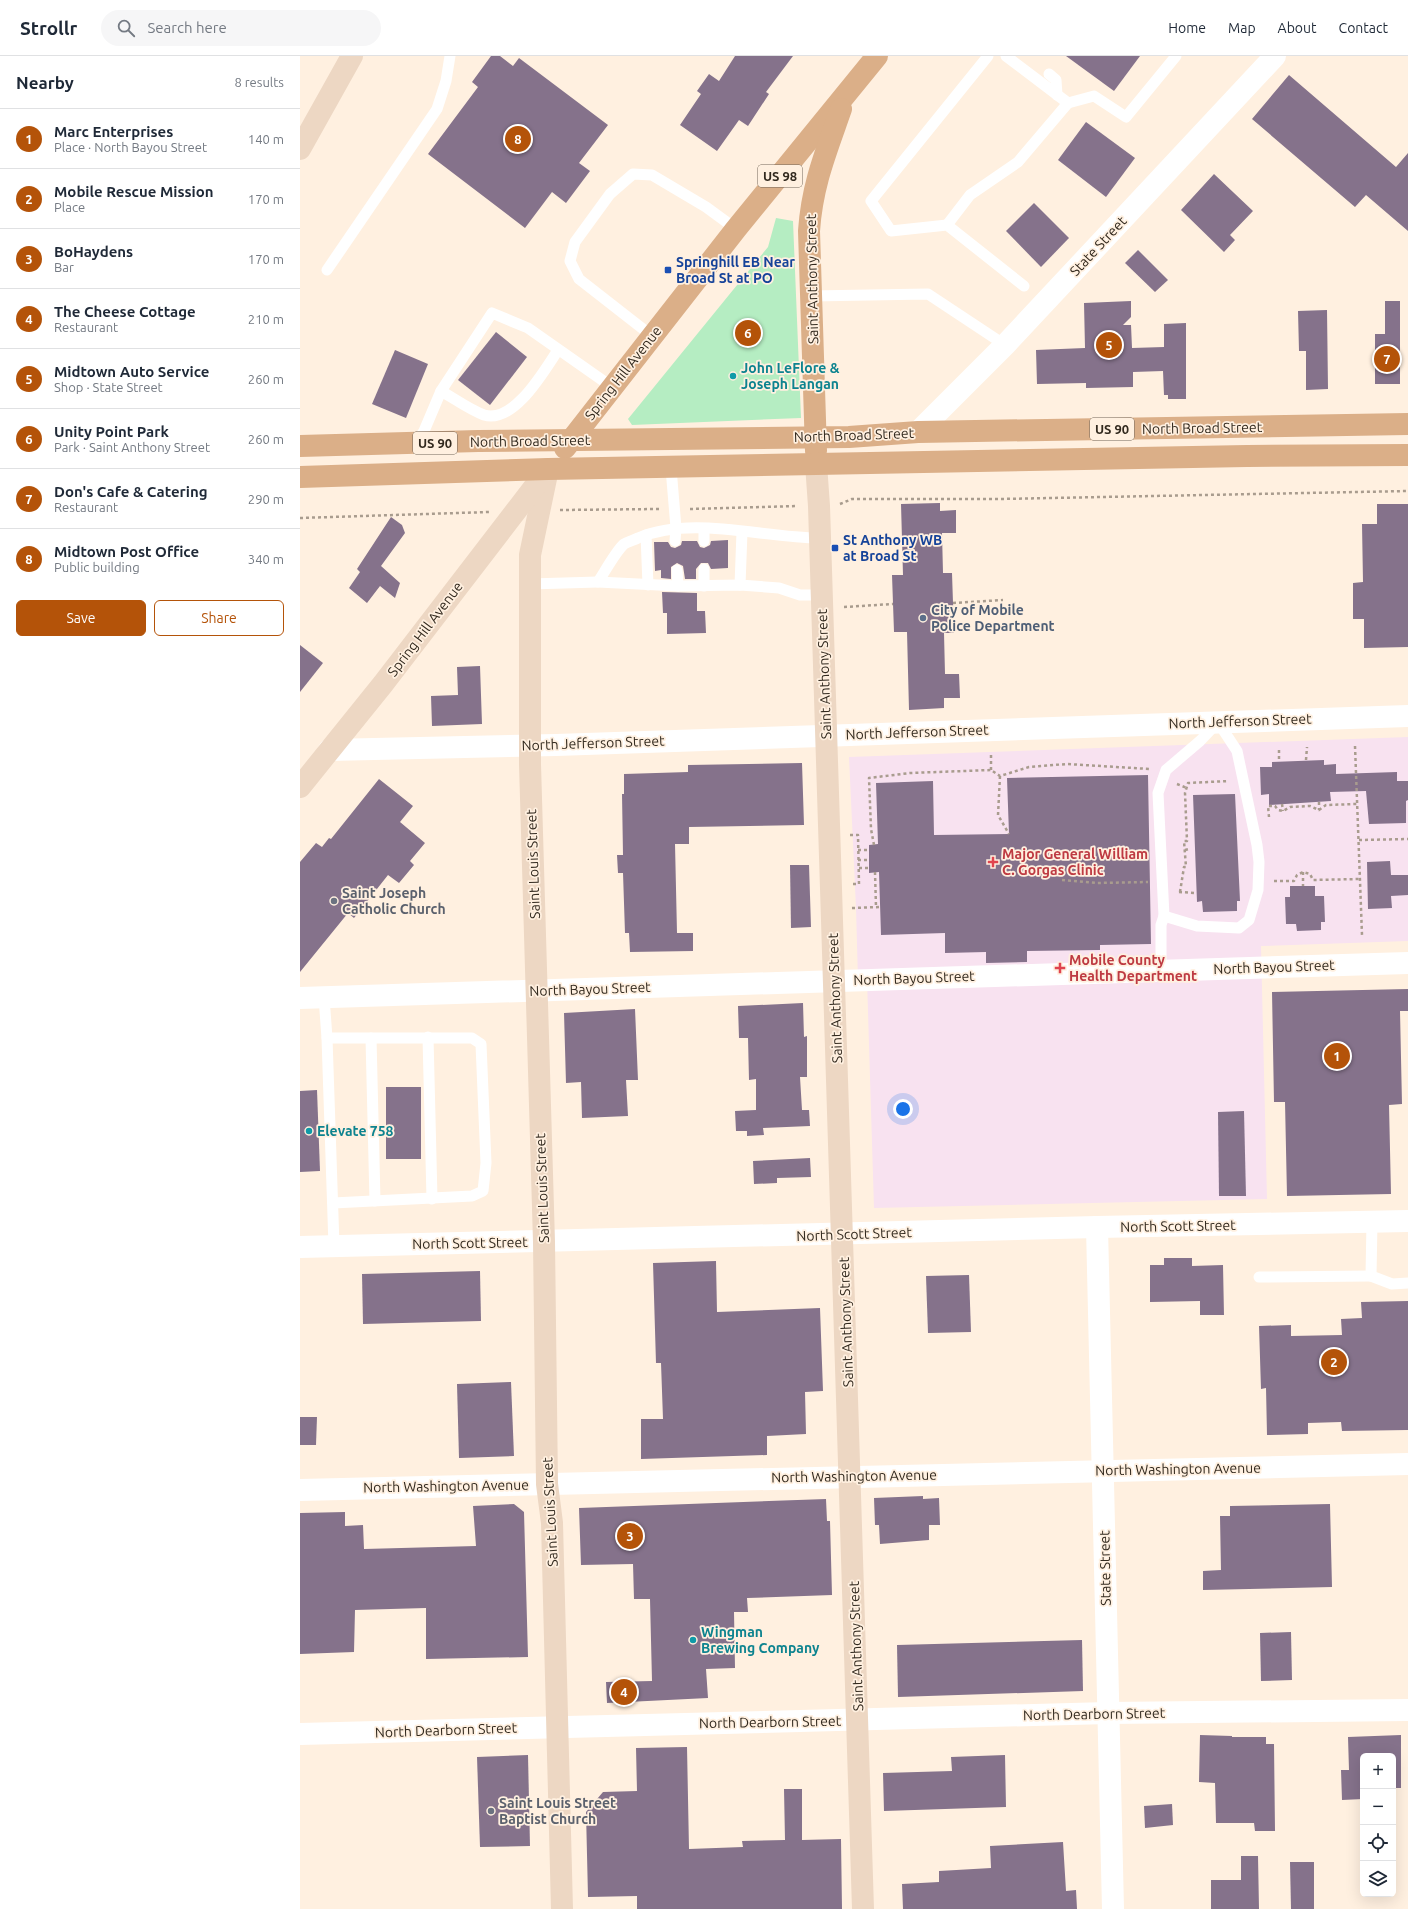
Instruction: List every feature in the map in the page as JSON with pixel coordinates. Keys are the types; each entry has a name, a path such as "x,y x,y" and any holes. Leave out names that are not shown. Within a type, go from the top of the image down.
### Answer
{"main road":[{"name":"Spring Hill Avenue","path":"548,469 736,230 877,56"},
{"name":"Saint Anthony Street","path":"816,464 809,232 813,194 817,176 846,93"},
{"name":"North Broad Street","path":"300,446 571,440 815,437 918,432 1408,424"},
{"name":"North Broad Street","path":"300,477 548,469 670,468 1247,456 1408,455"}],"street":[{"path":"300,149 352,56"},
{"name":"State Street","path":"918,432 1005,346 1275,56"},
{"name":"Saint Anthony Street","path":"816,464 819,506 835,980 863,1909"},
{"name":"Saint Louis Street","path":"548,469 530,556 530,745 544,1242 548,1484 552,1523 562,1909"},
{"name":"Spring Hill Avenue","path":"300,787 383,684 548,469"},
{"name":"North Jefferson Street","path":"329,750 530,745 826,734 1408,716"},
{"name":"North Bayou Street","path":"300,998 1408,963"},
{"name":"North Scott Street","path":"300,1247 1097,1227 1408,1221"},
{"name":"State Street","path":"1097,1227 1113,1909"},
{"name":"North Washington Avenue","path":"300,1490 1408,1464"},
{"name":"North Dearborn Street","path":"300,1734 1108,1713 1408,1710"}],"lane":[{"path":"327,270 437,109 446,81 450,56"},
{"path":"988,56 871,201 891,231 947,225 1024,286"},
{"path":"1006,56 1068,104"},
{"path":"947,225 970,195 1018,162 1068,104 1094,96 1126,117 1176,56"},
{"path":"1049,74 1056,80 1058,95"},
{"path":"652,336 578,279 570,261 575,242 610,194 633,174 652,175 706,207 736,230"},
{"path":"811,296 928,294 1005,346"},
{"path":"416,443 424,431 444,387 492,313 528,328 612,387"},
{"path":"477,347 480,330"},
{"path":"444,387 484,415 496,416 510,411 534,384 558,350"},
{"path":"444,387 463,369"},
{"path":"670,468 676,528 675,542"},
{"path":"598,582 624,544 646,534 676,528 742,532 798,538 819,538"},
{"path":"704,529 704,541"},
{"path":"740,585 742,532"},
{"path":"646,534 648,585"},
{"path":"704,569 704,586"},
{"path":"677,570 678,586"},
{"path":"530,584 598,582 678,586 740,585 779,588 800,595 821,595"},
{"path":"1161,971 1161,925 1164,916 1158,793 1166,770 1200,741 1218,722 1237,751 1259,862 1258,890 1250,920 1239,928 1197,926 1164,916"},
{"path":"324,997 327,1038 334,1246"},
{"path":"428,1037 432,1199"},
{"path":"327,1038 472,1038 481,1044 486,1163 483,1191 472,1196 333,1203"},
{"path":"371,1038 375,1201"},
{"path":"1371,1276 1372,1222"},
{"path":"1259,1277 1371,1276 1392,1284 1408,1283"}],"path":[{"path":"837,505 852,499 1000,499 1408,490"},
{"path":"300,518 463,512"},
{"path":"953,603 1003,600"},
{"path":"841,607 893,604"},
{"path":"1355,746 1362,934"},
{"path":"1306,760 1307,747"},
{"path":"1279,750 1280,761"},
{"path":"1000,776 1029,767 1067,764 1148,768 1187,788"},
{"path":"874,845 871,829 869,778 910,772 991,770 1000,776"},
{"path":"1000,776 998,815 1009,834"},
{"path":"1180,892 1184,867 1186,866 1184,841 1187,841 1185,793 1188,783 1236,781"},
{"path":"1318,802 1319,810"},
{"path":"1282,804 1283,811"},
{"path":"1319,810 1326,805 1357,804"},
{"path":"1268,806 1275,806 1278,810 1283,811 1290,807 1310,806 1319,810"},
{"path":"858,835 859,884"},
{"path":"1359,840 1408,839"},
{"path":"1185,850 1189,849"},
{"path":"858,850 869,850"},
{"path":"858,860 869,860"},
{"path":"858,868 869,868"},
{"path":"875,872 876,907"},
{"path":"1258,881 1294,881 1297,875 1303,872 1310,874 1313,880 1360,878"},
{"path":"1303,872 1304,886"},
{"path":"1062,880 1097,883 1149,882"},
{"path":"1176,892 1196,893"},
{"path":"852,908 880,907"}],"shaded area":[{"name":"Mobile County Health Department","path":"1408,737 1408,941 1261,946 1267,1199 874,1208 867,979 858,980 849,757"}],"green space":[{"path":"776,218 793,221 801,418 632,425 628,419 768,247"}],"building":[{"path":"491,56 500,56 513,66 519,58 608,125 579,163 590,171 566,203 552,192 525,228 428,154 478,87 472,82"},
{"path":"735,56 793,56 766,92 769,94 748,126 739,120 717,151 680,125 701,94 697,91 709,74 719,81"},
{"path":"1066,56 1140,56 1114,91"},
{"path":"1289,75 1396,167 1408,153 1408,231 1366,195 1355,207 1252,119"},
{"path":"1086,122 1135,158 1106,197 1058,160"},
{"path":"1214,174 1253,211 1230,235 1235,240 1224,252 1181,210"},
{"path":"1034,203 1069,238 1041,267 1006,231"},
{"path":"1138,250 1168,280 1155,292 1125,263"},
{"path":"1131,301 1131,317 1123,325 1131,325 1132,348 1164,347 1164,324 1186,323 1186,399 1168,399 1168,395 1164,395 1163,371 1133,372 1133,387 1086,388 1086,383 1037,384 1036,350 1085,348 1084,303"},
{"path":"1385,301 1400,301 1400,384 1375,384 1375,334 1385,334"},
{"path":"1327,310 1328,389 1306,390 1306,351 1299,351 1298,311"},
{"path":"496,332 527,357 490,405 458,380"},
{"path":"395,350 428,364 406,418 372,404"},
{"name":"City of Mobile Police Department","path":"940,503 940,511 956,510 956,533 942,533 943,573 952,573 954,633 944,633 945,674 959,674 960,698 944,698 944,708 909,710 907,632 894,632 892,575 903,575 901,504"},
{"path":"1377,504 1408,504 1408,647 1364,648 1364,619 1353,619 1353,583 1363,582 1362,524 1377,524"},
{"path":"391,517 402,525 405,533 381,566 400,583 395,598 380,586 367,603 349,588 360,572 357,569"},
{"path":"728,540 728,568 711,569 708,563 701,563 696,569 696,579 685,579 683,566 677,563 671,567 671,579 661,578 661,570 655,571 654,542 668,542 671,547 675,548 681,545 682,541 697,541 700,547 704,548 710,545 711,541"},
{"path":"662,592 697,593 697,611 705,611 706,633 667,634 667,613 663,613"},
{"path":"300,645 323,663 300,692"},
{"path":"480,666 482,724 432,726 431,696 458,695 457,667"},
{"path":"1324,760 1324,765 1336,764 1336,774 1397,772 1397,781 1408,781 1406,823 1369,824 1366,791 1330,792 1331,801 1269,805 1269,794 1261,795 1260,767 1272,767 1272,762"},
{"path":"802,763 804,825 689,827 689,844 675,844 677,933 693,933 693,951 630,952 629,933 625,933 623,873 618,873 617,855 623,855 622,794 624,794 624,774 688,772 688,765"},
{"path":"1148,775 1151,944 1100,945 1100,950 1027,951 1027,962 986,963 986,952 945,953 945,933 881,935 879,872 869,873 869,845 878,844 876,783 933,781 934,835 1009,834 1007,778"},
{"name":"Saint Joseph Catholic Church","path":"379,779 413,806 400,822 425,843 410,861 414,865 399,883 388,875 354,918 348,913 300,972 300,862 316,843 322,847 329,838 331,839"},
{"path":"1235,794 1240,901 1237,901 1237,911 1203,912 1202,901 1197,902 1193,795"},
{"path":"1390,861 1391,875 1408,875 1408,895 1391,896 1392,908 1368,909 1367,862"},
{"path":"790,865 809,865 811,927 791,928"},
{"path":"1290,886 1315,886 1315,896 1324,896 1325,922 1321,922 1321,930 1297,931 1296,924 1286,924 1285,897 1290,897"},
{"path":"1408,989 1408,1011 1400,1011 1402,1104 1389,1105 1391,1194 1287,1196 1285,1102 1274,1102 1272,992"},
{"path":"803,1003 804,1037 807,1036 807,1077 800,1077 802,1110 809,1110 810,1126 763,1128 764,1135 747,1136 747,1131 736,1131 735,1111 756,1110 756,1079 749,1080 748,1038 739,1038 738,1006"},
{"path":"635,1009 638,1080 626,1080 628,1116 582,1118 581,1082 566,1083 564,1013"},
{"path":"386,1087 421,1087 421,1159 386,1159"},
{"name":"Elevate 758","path":"317,1090 320,1171 300,1172 300,1091"},
{"path":"1244,1111 1246,1196 1219,1196 1218,1112"},
{"path":"810,1158 811,1177 777,1178 777,1183 754,1184 753,1161"},
{"path":"1164,1258 1192,1258 1192,1266 1223,1265 1224,1315 1200,1315 1200,1301 1150,1302 1150,1265 1164,1265"},
{"path":"716,1261 717,1312 820,1308 823,1391 805,1392 806,1434 767,1436 767,1455 641,1459 641,1419 663,1419 661,1363 656,1363 653,1263"},
{"path":"480,1271 481,1321 363,1324 362,1274"},
{"path":"969,1275 971,1332 928,1333 926,1276"},
{"path":"1408,1301 1408,1430 1342,1431 1341,1422 1308,1423 1308,1434 1267,1435 1266,1388 1261,1389 1259,1326 1291,1325 1291,1336 1342,1335 1341,1319 1362,1318 1361,1302"},
{"path":"511,1382 514,1456 459,1458 457,1384"},
{"path":"300,1417 317,1417 316,1445 300,1445"},
{"path":"923,1496 923,1499 939,1498 940,1525 929,1525 929,1540 880,1544 879,1525 875,1525 874,1498"},
{"path":"826,1499 827,1521 830,1521 832,1595 747,1598 748,1612 734,1612 735,1668 706,1669 708,1698 607,1703 606,1682 652,1681 650,1599 634,1599 633,1564 581,1565 579,1508"},
{"path":"514,1504 524,1512 528,1657 426,1659 426,1608 355,1610 354,1652 300,1654 300,1513 345,1512 345,1526 363,1525 364,1549 476,1546 473,1506"},
{"path":"1330,1504 1332,1587 1203,1590 1203,1571 1221,1570 1220,1516 1230,1516 1230,1506"},
{"path":"1291,1632 1292,1680 1261,1681 1260,1633"},
{"path":"1082,1640 1083,1691 898,1697 897,1645"},
{"path":"1200,1735 1266,1737 1266,1744 1274,1744 1275,1831 1255,1831 1254,1823 1216,1823 1215,1783 1199,1782"},
{"path":"1401,1735 1401,1788 1396,1788 1396,1753 1360,1753 1360,1799 1342,1800 1341,1770 1349,1770 1348,1737"},
{"path":"687,1747 689,1849 743,1847 742,1841 785,1840 784,1789 802,1789 802,1840 841,1839 842,1909 637,1909 637,1896 588,1897 586,1812 603,1792 637,1791 636,1748"},
{"path":"528,1755 530,1846 480,1847 477,1757"},
{"path":"1005,1755 1006,1807 884,1811 883,1773 952,1771 951,1757"},
{"path":"1172,1804 1173,1825 1145,1828 1144,1806"},
{"path":"1063,1842 1066,1891 1076,1890 1077,1909 903,1909 902,1884 939,1882 939,1871 991,1868 990,1846"},
{"path":"1241,1856 1258,1856 1259,1909 1211,1909 1211,1880 1241,1880"},
{"path":"1290,1862 1314,1862 1314,1909 1291,1909"}],"place":[{"name":"Midtown Post Office","path":"518,139"},
{"name":"Springhill EB Near Broad St at PO","path":"668,270"},
{"name":"Unity Point Park","path":"748,333"},
{"name":"Midtown Auto Service","path":"1109,345"},
{"name":"Don's Cafe & Catering","path":"1387,359"},
{"name":"John LeFlore & Joseph Langan","path":"733,376"},
{"name":"St Anthony WB at Broad St","path":"835,548"},
{"name":"City of Mobile Police Department","path":"923,618"},
{"name":"Major General William C. Gorgas Clinic","path":"993,862"},
{"name":"Saint Joseph Catholic Church","path":"334,901"},
{"name":"Mobile County Health Department","path":"1060,968"},
{"name":"Marc Enterprises","path":"1337,1056"},
{"name":"Elevate 758","path":"309,1131"},
{"name":"Mobile Rescue Mission","path":"1334,1362"},
{"name":"BoHaydens","path":"630,1536"},
{"name":"Wingman Brewing Company","path":"693,1640"},
{"name":"The Cheese Cottage","path":"624,1692"},
{"name":"Saint Louis Street Baptist Church","path":"491,1811"}]}
